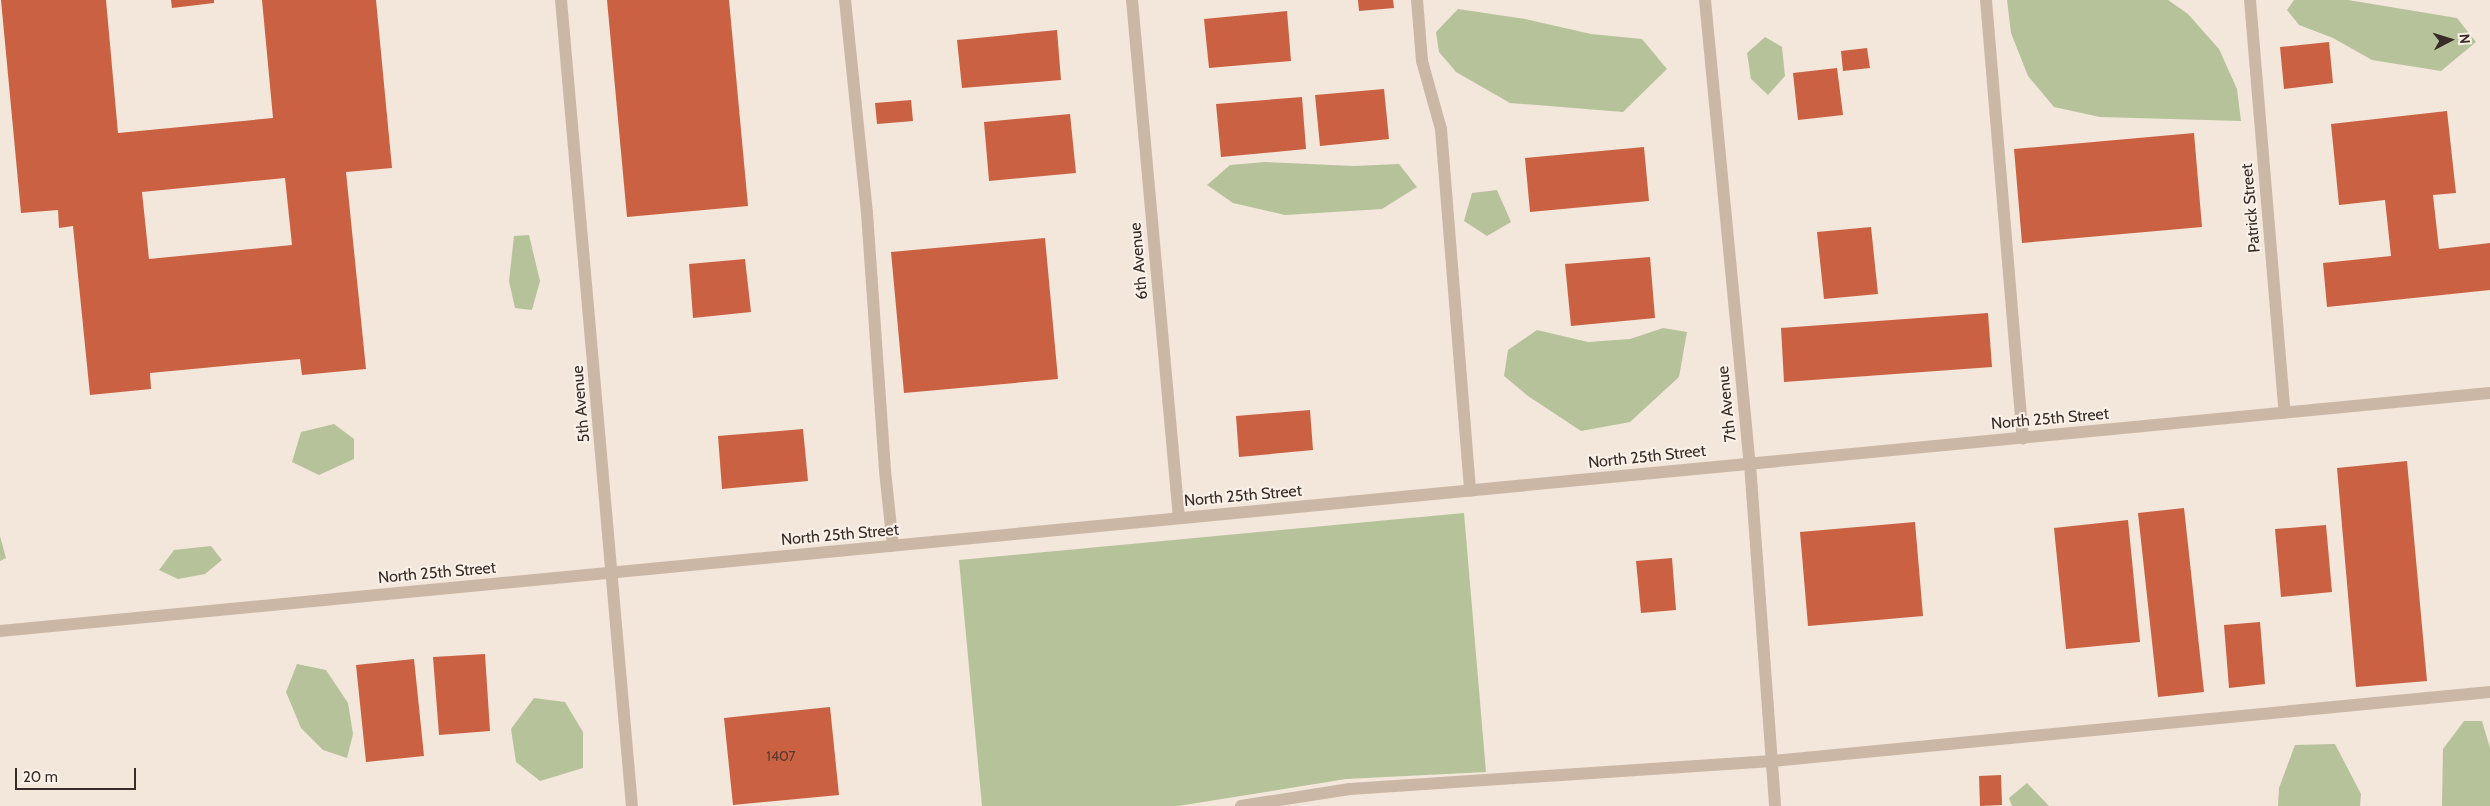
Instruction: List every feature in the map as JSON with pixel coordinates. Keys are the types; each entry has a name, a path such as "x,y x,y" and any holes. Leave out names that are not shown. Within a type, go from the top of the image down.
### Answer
{"street":[{"name":"5th Avenue","path":"560,0 613,572 632,806"},
{"path":"845,0 867,213 885,471 893,546"},
{"name":"6th Avenue","path":"1132,0 1180,518"},
{"path":"1417,0 1422,60 1440,129 1470,491"},
{"name":"7th Avenue","path":"1705,0 1750,464 1775,806"},
{"path":"1986,0 2023,438"},
{"name":"Patrick Street","path":"2250,0 2285,413"},
{"name":"North 25th Street","path":"0,631 2490,393"},
{"path":"1241,806 1350,789 1772,761 2490,692"}],"green space":[{"path":"2007,0 2168,0 2188,14 2219,49 2237,89 2241,121 2100,117 2054,107 2028,76 2011,33"},
{"path":"2294,0 2348,0 2457,18 2476,42 2441,71 2372,60 2333,38 2299,25 2287,10"},
{"path":"1458,9 1525,19 1591,34 1642,39 1667,69 1623,112 1510,103 1456,72 1439,52 1436,32"},
{"path":"1765,37 1782,47 1785,76 1768,95 1751,79 1747,53"},
{"path":"1265,162 1354,166 1399,164 1417,187 1382,209 1285,215 1233,203 1207,185 1230,165"},
{"path":"1497,190 1511,222 1487,236 1464,221 1472,193"},
{"path":"529,235 540,281 532,310 515,308 509,281 514,236"},
{"path":"1663,328 1687,332 1679,377 1630,422 1581,431 1528,396 1504,376 1508,350 1537,330 1588,342 1630,339"},
{"path":"334,424 354,439 354,459 319,475 292,462 301,432"},
{"path":"1464,513 1486,772 1346,779 1178,806 982,806 959,560"},
{"path":"0,536 6,558 0,561"},
{"path":"211,546 222,560 205,574 178,579 159,570 174,550"},
{"path":"297,664 326,670 348,703 353,734 347,758 323,750 301,728 286,692"},
{"path":"534,698 565,702 583,732 583,768 540,781 516,762 511,729"},
{"path":"2464,721 2482,721 2490,748 2490,806 2442,806 2443,749"},
{"path":"2335,744 2361,794 2360,806 2278,806 2279,788 2295,745"},
{"path":"2027,783 2049,806 2012,806 2009,798"}],"building":[{"path":"1,0 106,0 118,133 273,118 262,0 376,0 392,168 346,172 366,369 302,375 300,359 150,373 151,389 90,395 73,226 59,228 58,210 21,213","holes":["285,178 292,245 149,259 142,192"]},
{"path":"171,0 214,0 214,3 172,8"},
{"path":"607,0 729,0 748,206 627,217"},
{"path":"1358,0 1393,0 1394,8 1359,11"},
{"path":"1287,11 1291,61 1209,68 1204,19"},
{"path":"1057,30 1061,80 962,88 957,40"},
{"path":"2329,42 2333,83 2284,89 2280,47"},
{"path":"1867,48 1870,68 1843,71 1841,51"},
{"path":"1837,68 1843,115 1798,120 1793,73"},
{"path":"1384,89 1389,139 1320,146 1315,95"},
{"path":"1302,97 1306,149 1221,157 1216,104"},
{"path":"911,100 913,121 877,124 875,103"},
{"path":"2447,111 2456,193 2433,195 2439,249 2490,243 2490,290 2327,307 2323,263 2391,256 2385,200 2339,205 2331,124"},
{"path":"1070,114 1076,173 989,181 984,122"},
{"path":"2194,133 2202,227 2022,243 2014,149"},
{"path":"1644,147 1649,201 1530,212 1525,158"},
{"path":"1871,227 1878,294 1824,299 1817,232"},
{"path":"1045,238 1058,379 904,393 891,252"},
{"path":"1650,257 1655,318 1571,326 1565,264"},
{"path":"745,259 751,312 693,318 689,264"},
{"path":"1988,313 1992,367 1784,382 1781,328"},
{"path":"1310,410 1313,450 1239,457 1236,416"},
{"path":"803,429 808,481 722,489 718,436"},
{"path":"2407,461 2427,681 2356,687 2337,468"},
{"path":"2184,508 2204,692 2158,697 2138,513"},
{"path":"2128,520 2140,642 2066,649 2054,528"},
{"path":"1915,522 1923,616 1808,626 1800,532"},
{"path":"2326,525 2332,592 2281,597 2275,529"},
{"path":"1672,558 1676,610 1641,613 1636,561"},
{"path":"2260,622 2265,684 2229,688 2224,625"},
{"path":"485,654 490,731 439,735 433,657"},
{"path":"414,659 424,756 366,762 356,665"},
{"path":"830,707 839,795 733,805 724,718"},
{"path":"2001,775 2002,805 1980,806 1979,776"}]}
